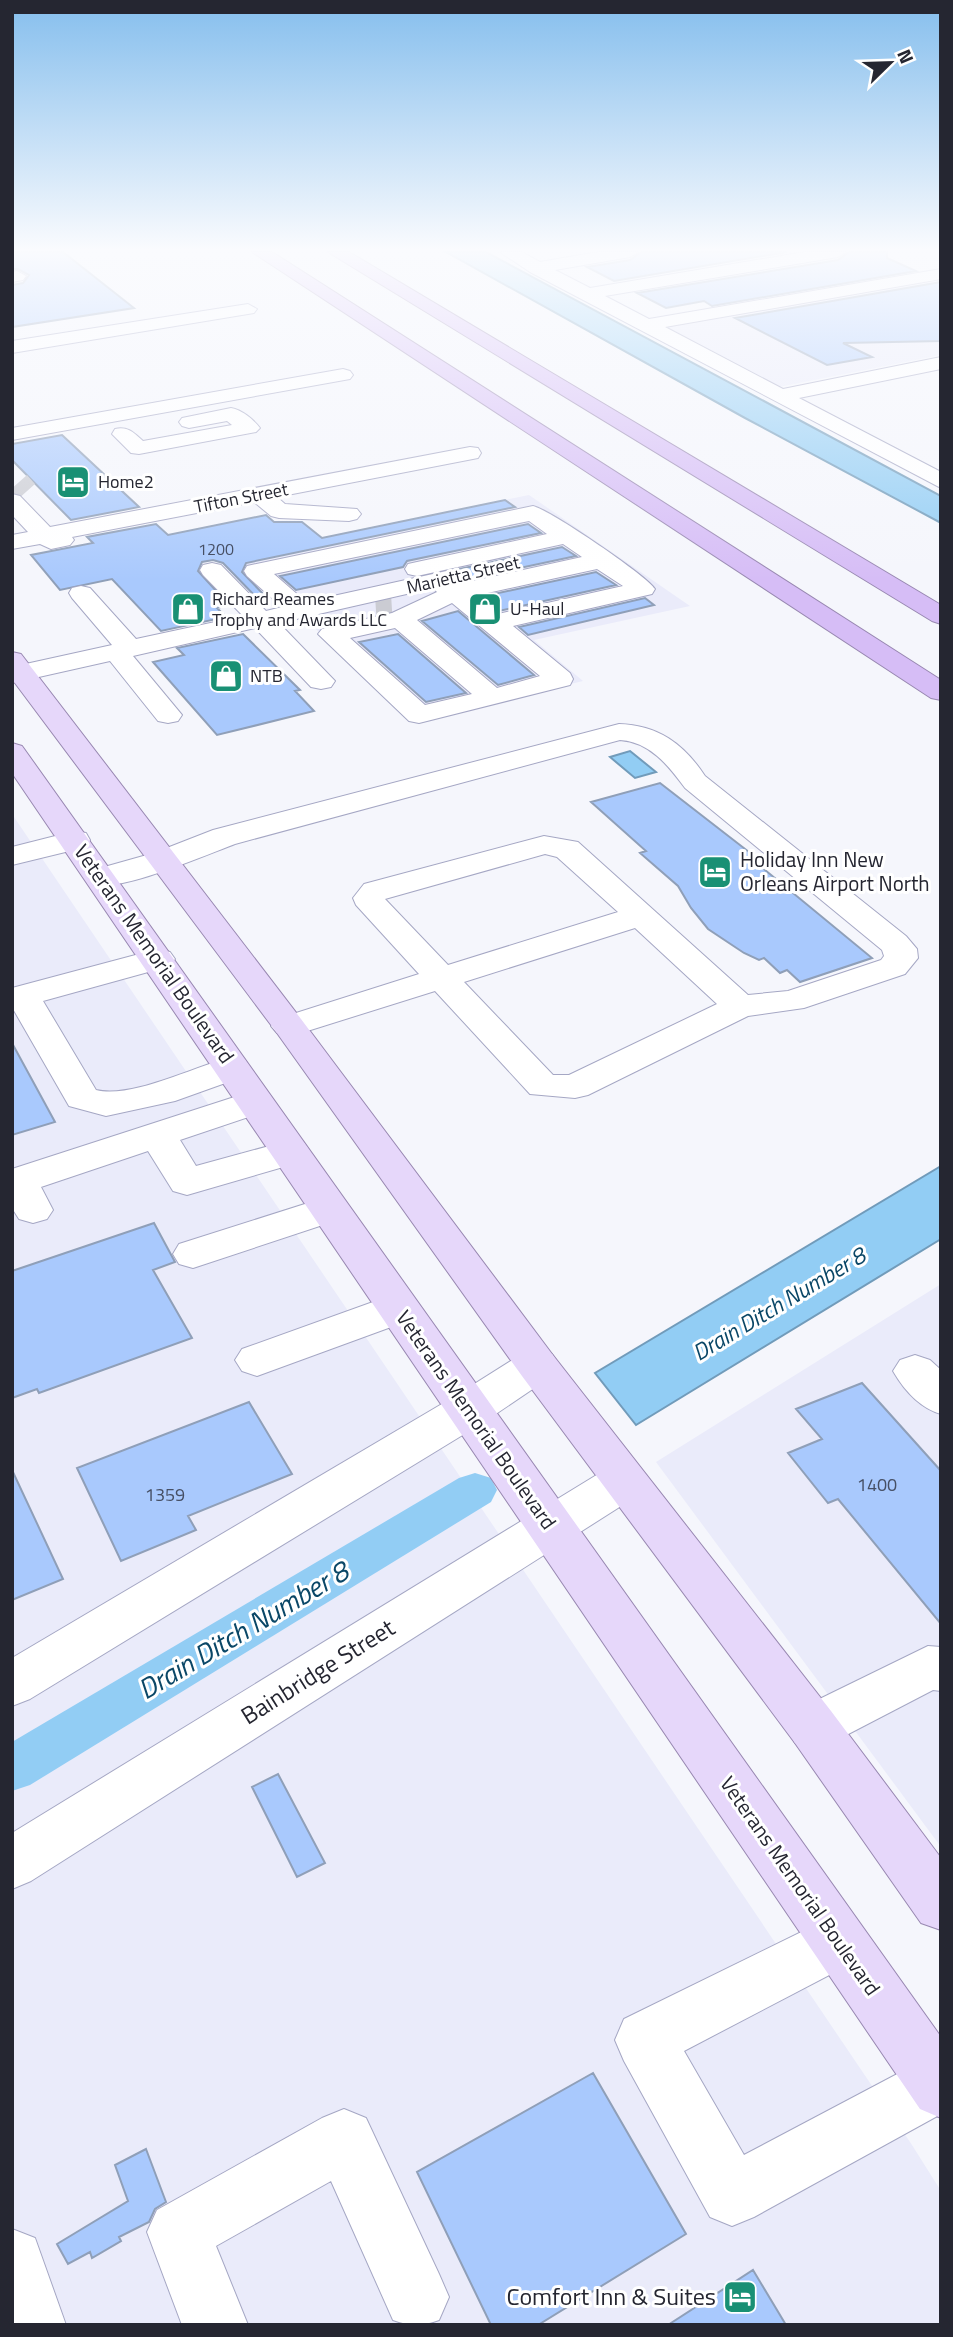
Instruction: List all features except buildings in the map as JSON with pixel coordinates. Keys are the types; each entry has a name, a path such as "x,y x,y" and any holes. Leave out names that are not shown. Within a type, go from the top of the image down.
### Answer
{"highway":[{"path":"429,361 941,692"},
{"path":"517,361 941,616"}],"main road":[{"path":"16,670 165,860 537,1364 813,1727 941,1904"},
{"name":"Veterans Memorial Boulevard","path":"15,761 75,840 468,1410 939,2085"}],"street":[{"path":"713,361 938,477"},
{"path":"779,396 941,363"},
{"path":"12,434 343,376"},
{"path":"66,424 85,441 123,434"},
{"name":"Tifton Street","path":"44,536 51,542 233,507 226,500 470,453"},
{"path":"12,542 44,536 16,491"},
{"path":"259,494 279,511 349,514"},
{"path":"446,587 560,678 419,715 331,634 319,612 256,571 533,513 643,589 493,623"},
{"path":"319,612 397,612 446,587 586,548"},
{"path":"319,612 586,548"},
{"path":"212,570 321,681"},
{"name":"Marietta Street","path":"124,655 446,587"},
{"path":"81,593 168,715"},
{"path":"397,612 492,698"},
{"path":"16,670 124,655"},
{"path":"101,878 165,860 224,837 619,732 640,732 685,764 695,782 900,950 901,958 893,967 792,1001 740,1006 575,1087 543,1086 372,905 369,898 375,891 544,845 567,849 740,1006"},
{"path":"12,856 75,840"},
{"path":"289,1026 640,916"},
{"path":"158,960 23,996 82,1098 106,1104 162,1093 232,1068"},
{"path":"33,1210 18,1181 256,1102"},
{"path":"157,1135 187,1182 291,1152"},
{"path":"193,1254 330,1209"},
{"path":"257,1360 398,1308"},
{"path":"12,1684 468,1410 537,1364"},
{"name":"Bainbridge Street","path":"12,1863 624,1480"},
{"path":"813,1727 928,1668 941,1669"},
{"path":"838,1941 645,2040 732,2195 939,2085"},
{"path":"215,2325 179,2232 344,2140 416,2297"},
{"path":"12,2261 33,2325"}],"shaded area":[{"path":"729,361 910,361 779,387"},
{"name":"U-Haul","path":"529,495 690,606 534,640 583,681 414,722 303,617 277,611 221,559"},
{"path":"12,814 941,2191 941,2325 12,2325"},
{"path":"941,1284 941,1847 656,1462"}],"water":[{"path":"642,361 689,361 941,496 941,523"},
{"path":"630,751 656,772 635,778 610,757"},
{"path":"941,1166 941,1239 636,1425 595,1373"}],"waterway":[{"name":"Drain Ditch Number 8","path":"12,1769 475,1490"}],"tunnel":[{"path":"18,483 26,492"},
{"path":"376,611 392,610"}],"place":[{"name":"Home2","path":"73,482"},
{"name":"Richard Reames Trophy and Awards LLC","path":"188,609"},
{"name":"U-Haul","path":"485,609"},
{"name":"NTB","path":"226,676"},
{"name":"Holiday Inn New Orleans Airport North","path":"715,872"},
{"name":"Comfort Inn & Suites","path":"740,2297"}]}
